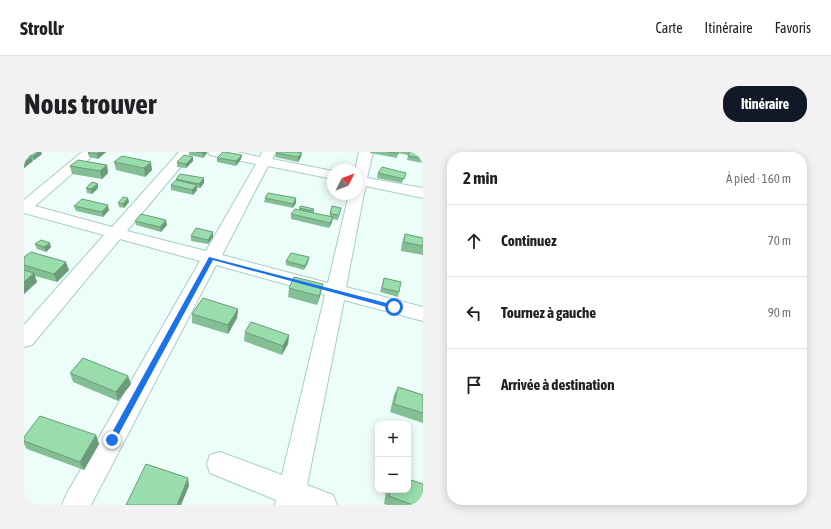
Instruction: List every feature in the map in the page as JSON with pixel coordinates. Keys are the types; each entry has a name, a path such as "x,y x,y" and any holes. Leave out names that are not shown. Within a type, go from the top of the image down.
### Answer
{"street":[{"path":"24,208 90,152"},
{"path":"24,339 186,152"},
{"path":"215,152 267,157 327,173"},
{"path":"363,165 366,152"},
{"path":"76,505 267,157"},
{"path":"363,187 423,193"},
{"path":"291,499 355,200"},
{"path":"24,208 423,314"},
{"path":"220,464 291,499 323,505"}],"building":[{"path":"24,152 38,152 33,156 24,154"},
{"path":"100,152 97,154 88,153"},
{"path":"223,152 242,155 236,161 217,158"},
{"path":"409,152 423,154 423,158 408,156"},
{"path":"276,153 302,153 298,157"},
{"path":"184,155 193,157 186,164 177,162"},
{"path":"24,156 31,157 24,162"},
{"path":"122,156 151,162 144,168 114,162"},
{"path":"78,160 107,165 100,171 70,166"},
{"path":"382,167 406,173 404,179 378,173"},
{"path":"180,174 204,178 199,184 176,179"},
{"path":"176,180 197,185 192,190 171,185"},
{"path":"92,182 98,184 91,189 86,188"},
{"path":"268,193 296,198 293,204 265,198"},
{"path":"123,197 128,198 123,204 118,203"},
{"path":"82,199 108,205 102,212 74,206"},
{"path":"301,206 314,209 313,211 299,208"},
{"path":"332,206 341,208 339,215 330,214"},
{"path":"295,209 333,217 330,223 291,214"},
{"path":"141,214 166,220 160,227 135,221"},
{"path":"196,228 213,232 208,240 191,236"},
{"path":"405,234 423,238 423,246 404,242"},
{"path":"41,240 50,243 44,247 35,244"},
{"path":"31,252 66,262 54,274 24,265 24,257"},
{"path":"291,253 309,257 305,266 286,261"},
{"path":"24,270 34,273 24,282"},
{"path":"294,277 323,284 319,296 289,288"},
{"path":"384,278 401,282 399,292 382,288"},
{"path":"203,298 238,309 228,325 192,314"},
{"path":"251,322 289,335 283,346 245,332"},
{"path":"83,358 128,376 116,392 70,373"},
{"path":"398,387 423,395 423,413 394,404"},
{"path":"40,416 96,435 80,462 24,441 24,437"},
{"path":"146,464 188,478 177,505 126,505"},
{"path":"411,480 423,484 423,505 413,505 389,496 390,493 411,493"}],"route":[{"path":"112,440 211,258 394,307"}]}
